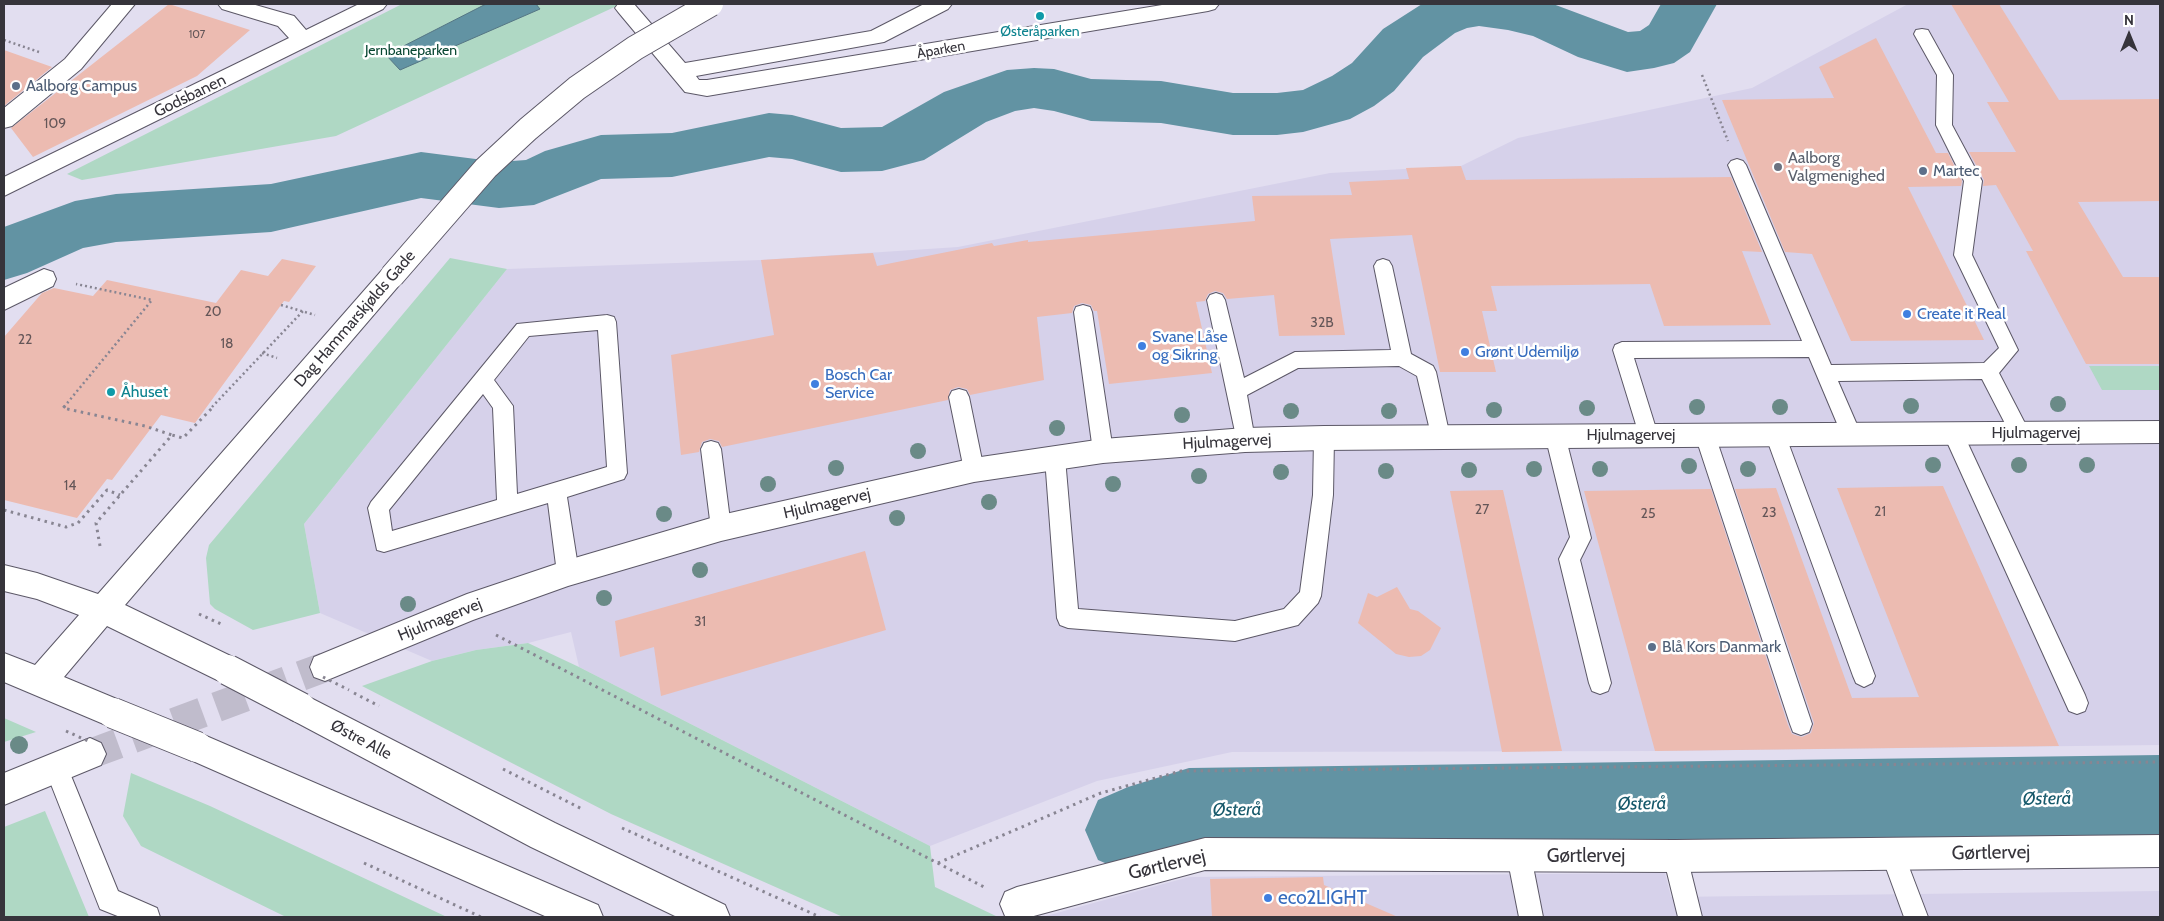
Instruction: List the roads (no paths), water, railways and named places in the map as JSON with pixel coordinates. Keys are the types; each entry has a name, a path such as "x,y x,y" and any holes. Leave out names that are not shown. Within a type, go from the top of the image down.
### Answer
{"street":[{"path":"4,120 73,64 120,4"},
{"path":"229,4 286,21 303,40"},
{"name":"Godsbanen","path":"4,187 376,4"},
{"name":"Dag Hammarskjølds Gade","path":"40,682 105,610 486,168 528,129 577,88 635,48 711,4"},
{"path":"681,72 876,37 941,4"},
{"name":"Åparken","path":"626,8 693,87 707,88 1208,4"},
{"path":"4,300 44,279"},
{"name":"Hjulmagervej","path":"325,666 467,608 568,574 721,528 974,470 1103,451 1245,440 1324,438 2160,432"},
{"name":"Østre Alle","path":"4,578 37,586 105,610 228,670 543,835 713,917"},
{"path":"4,668 197,747 586,917"},
{"path":"4,789 90,754"},
{"name":"Gørtlervej","path":"1018,904 1205,854 1675,856 2160,851"}],"lane":[{"path":"1824,373 1988,371 2009,350 1962,255 1973,181 1944,125 1944,75 1922,34"},
{"path":"1738,165 1851,434"},
{"path":"1383,266 1402,358"},
{"path":"1216,300 1237,391 1245,440"},
{"path":"1083,312 1103,451"},
{"path":"607,322 617,473 556,491 384,543 378,508 524,329 607,322"},
{"path":"1648,435 1622,350 1814,349"},
{"path":"1237,391 1295,360 1402,358 1426,372 1440,436"},
{"path":"1988,371 2020,433"},
{"path":"482,380 503,406 507,506"},
{"path":"959,397 974,470"},
{"path":"1952,433 2077,703"},
{"path":"1775,434 1864,676"},
{"path":"1555,435 1581,538 1569,559 1600,683"},
{"path":"1705,435 1801,724"},
{"path":"1055,458 1068,618 1235,630 1290,618 1310,596 1322,495 1324,438"},
{"path":"711,449 721,528"},
{"path":"556,491 568,574"},
{"path":"57,769 109,900 148,917"},
{"path":"1893,854 1916,917"},
{"path":"1520,856 1531,917"},
{"path":"1675,856 1690,917"}],"water":[{"path":"486,4 536,4 540,9 400,70 386,55"}],"waterway":[{"path":"4,255 35,240 75,225 116,218 271,208 421,175 499,185 534,182 567,167 601,157 672,155 769,135 792,137 841,150 882,149 902,144 965,107 1007,91 1034,88 1054,90 1091,100 1161,102 1233,114 1277,114 1303,111 1329,104 1353,91 1373,77 1403,43 1435,20 1456,11 1479,8 1508,11 1551,22 1598,43 1627,52 1654,49 1670,38 1689,4"},
{"name":"Østerå","path":"1128,830 1189,811 2160,797"}],"tunnel":[{"path":"90,754 325,667"}],"place":[{"name":"Østeråparken","path":"1040,16"},
{"name":"Aalborg Campus","path":"16,86"},
{"name":"Aalborg Valgmenighed","path":"1778,167"},
{"name":"Martec","path":"1923,171"},
{"name":"Create it Real","path":"1907,314"},
{"name":"Svane Låse og Sikring","path":"1142,346"},
{"name":"Grønt Udemiljø","path":"1465,352"},
{"name":"Bosch Car Service","path":"815,384"},
{"name":"Åhuset","path":"111,392"},
{"name":"Blå Kors Danmark","path":"1652,647"},
{"name":"eco2LIGHT","path":"1268,898"}],"park label":[{"name":"Jernbaneparken","path":"411,51"}]}
